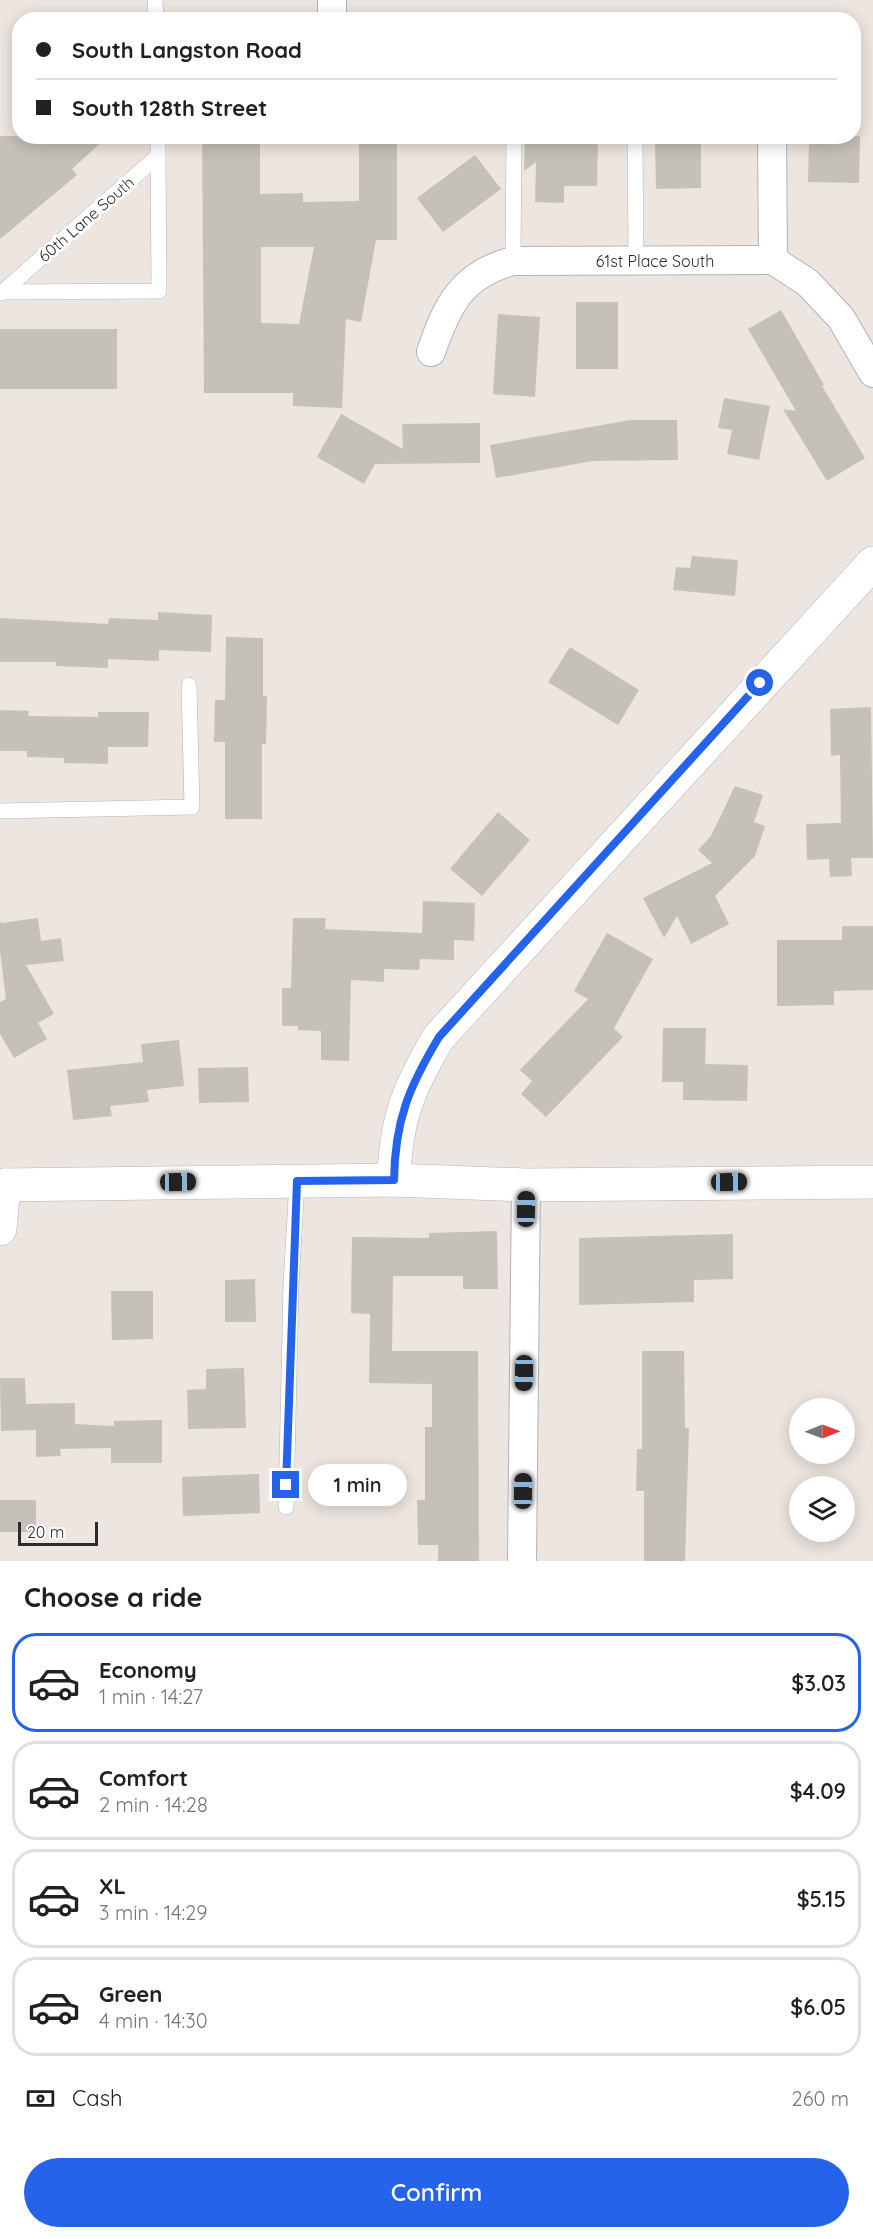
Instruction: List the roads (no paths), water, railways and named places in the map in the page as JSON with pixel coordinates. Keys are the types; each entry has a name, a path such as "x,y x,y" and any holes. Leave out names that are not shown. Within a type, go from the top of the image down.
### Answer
{"street":[{"path":"772,144 773,260 808,283 841,318 873,373"},
{"name":"61st Place South","path":"431,352 442,320 457,295 476,275 494,266 513,261 773,260"},
{"path":"394,1180 398,1125 414,1078 439,1037 873,563"},
{"path":"0,1229 1,1183 394,1180 526,1185 873,1182"},
{"path":"522,1561 526,1185"}],"lane":[{"path":"1,293 159,291 158,144"},
{"path":"513,261 514,144"},
{"path":"635,144 636,261"},
{"name":"60th Lane South","path":"1,293 158,156"},
{"path":"0,812 192,807 189,685"},
{"path":"286,1507 297,1181"}]}
